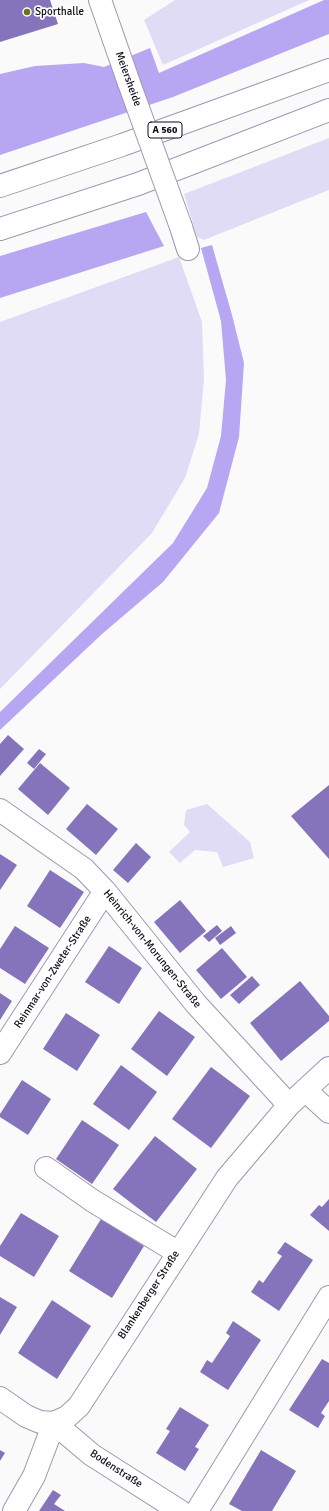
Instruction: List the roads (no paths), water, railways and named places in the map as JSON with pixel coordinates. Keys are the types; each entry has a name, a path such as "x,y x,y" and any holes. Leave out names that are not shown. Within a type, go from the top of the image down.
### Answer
{"main road":[{"name":"Meiersheide","path":"100,0 188,249"},
{"name":"A 560","path":"0,186 122,145 329,70"},
{"path":"0,229 138,184 329,110"},
{"name":"Heinrich-von-Morungen-Straße","path":"0,810 84,869 106,891 196,1004 289,1105"},
{"name":"Reinmar-von-Zweter-Straße","path":"0,1053 106,891"},
{"name":"Blankenberger Straße","path":"54,1423 67,1416 78,1406 177,1252 227,1178 289,1105 329,1068"},
{"path":"305,1090 329,1112"},
{"path":"46,1168 93,1201 177,1252"},
{"path":"197,1511 329,1297"},
{"path":"0,1398 26,1416 40,1422 54,1423 34,1476 14,1511"},
{"name":"Bodenstraße","path":"54,1423 92,1455 180,1511"}],"place":[{"name":"Sporthalle","path":"27,12"}]}
